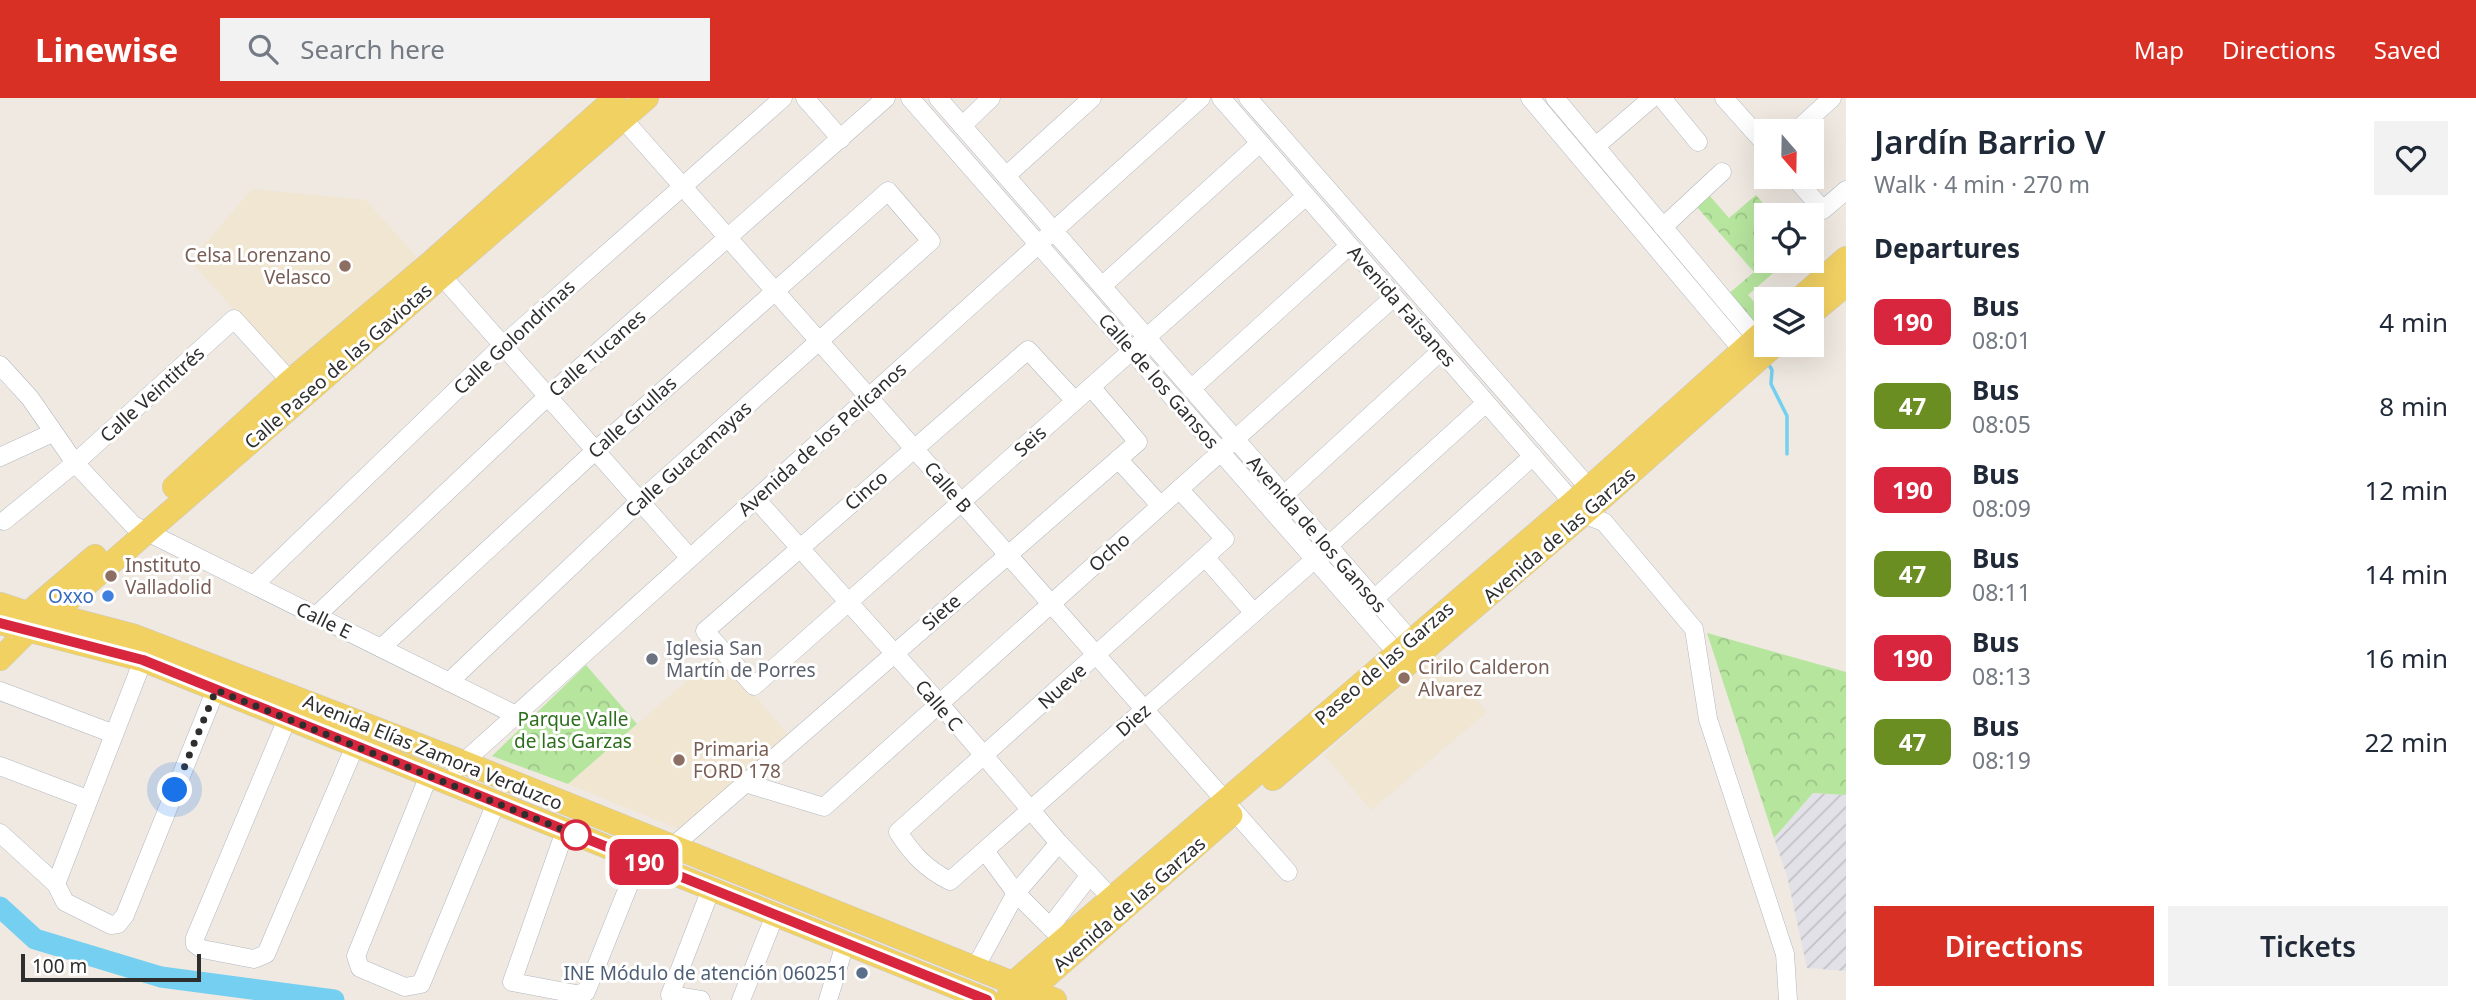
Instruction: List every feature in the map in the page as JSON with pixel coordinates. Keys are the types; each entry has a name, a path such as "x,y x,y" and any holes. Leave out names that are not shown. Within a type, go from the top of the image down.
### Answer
{"main road":[{"name":"Calle Paseo de las Gaviotas","path":"16,632 140,528 436,270 615,107 647,98"},
{"path":"1813,287 1846,258"},
{"name":"Calle Paseo de las Gaviotas","path":"16,632 88,584 140,528 290,381 436,270"},
{"path":"1824,303 1846,285"},
{"name":"Avenida de las Garzas","path":"1020,993 1229,806 1409,652 1590,505 1754,352"},
{"path":"88,584 87,600 90,606 132,635"},
{"name":"Avenida Elías Zamora Verduzco","path":"0,604 16,632 143,660 987,1000"},
{"name":"Avenida Elías Zamora Verduzco","path":"16,632 71,619 132,635 463,762 671,848 975,968 1020,993 1055,1000"},
{"path":"1020,993 1057,934 1117,904"}],"street":[{"name":"Calle Golondrinas","path":"254,585 503,345 783,98"},
{"path":"805,98 841,139"},
{"name":"Calle Tucanes","path":"316,616 548,396 886,98"},
{"name":"Calle de los Gansos","path":"910,98 1315,559 1409,652"},
{"name":"Avenida de los Gansos","path":"938,98 1374,598 1409,652"},
{"path":"962,126 991,98"},
{"path":"1006,176 1092,98"},
{"name":"Avenida de los Pelícanos","path":"436,778 463,762 516,715 1201,98"},
{"name":"Avenida Faisanes","path":"1221,98 1532,456 1590,505"},
{"name":"Avenida Faisanes","path":"1248,98 1590,505"},
{"path":"1530,98 1754,340"},
{"path":"1596,146 1652,98"},
{"path":"1662,98 1698,142"},
{"path":"1724,98 1754,132"},
{"path":"1809,119 1832,98"},
{"path":"1547,118 1563,101 1596,146 1754,339"},
{"name":"Calle B","path":"615,107 1288,872"},
{"path":"1102,286 1260,143"},
{"path":"1663,227 1722,172"},
{"path":"1805,189 1824,210 1846,190"},
{"name":"Calle Grullas","path":"381,648 596,450 888,191 932,241"},
{"name":"Seis","path":"754,686 1306,196"},
{"name":"Calle Guacamayas","path":"449,682 640,501 932,241"},
{"path":"1191,388 1349,246"},
{"path":"436,270 690,558"},
{"name":"Ocho","path":"745,783 824,807 1394,297"},
{"name":"Calle Veintitrés","path":"4,521 75,463 234,319 290,381"},
{"name":"Cinco","path":"754,686 705,631 1028,349 1075,401"},
{"path":"1284,495 1441,351"},
{"path":"0,365 30,398 75,463 140,528"},
{"name":"Siete","path":"671,848 1138,442 1091,387"},
{"path":"1328,546 1486,403"},
{"path":"0,457 52,433"},
{"path":"1374,598 1532,456"},
{"path":"1118,459 1160,505"},
{"name":"Nueve","path":"950,881 931,871 913,855 898,832 1225,539 1179,489"},
{"name":"Calle C","path":"756,499 939,703 1059,843 1117,904"},
{"path":"1590,505 1694,629 1708,719 1785,954 1788,1000"},
{"name":"Calle E","path":"140,528 516,715"},
{"path":"1206,557 1254,613"},
{"name":"Diez","path":"950,881 1315,559"},
{"path":"0,664 16,632"},
{"path":"56,884 143,660"},
{"path":"0,833 56,884 65,902 111,925 118,924 125,915 216,690"},
{"path":"0,691 114,734"},
{"path":"288,719 195,944 202,949 254,959 266,954 355,746"},
{"path":"0,766 87,799"},
{"path":"436,778 356,962 360,968 405,987 421,984 496,803"},
{"path":"565,831 512,982 576,994 586,992 639,860"},
{"path":"975,968 1016,893 1059,843"},
{"path":"985,851 1016,893 1057,934 1090,875"},
{"path":"701,1000 670,995 711,889"},
{"path":"741,1000 775,915"},
{"path":"828,1000 845,944"}],"shaded area":[{"path":"252,189 366,200 421,262 292,373 190,261"},
{"name":"Primaria FORD 178","path":"719,653 789,736 682,830 568,784"},
{"path":"1438,654 1487,712 1371,810 1324,755"},
{"path":"1813,793 1846,795 1846,971 1807,968 1787,876 1774,838"}],"green space":[{"path":"1709,195 1729,218 1756,195 1763,203 1754,203 1754,272 1696,206"},
{"path":"1754,272 1773,273 1748,295 1754,302 1754,328 1726,296"},
{"path":"1707,633 1846,672 1846,795 1813,793 1774,838"},
{"name":"Parque Valle de las Garzas","path":"586,665 637,724 568,784 492,756"}],"waterway":[{"path":"1769,365 1772,370 1771,384 1787,416 1787,454"},
{"path":"0,907 35,939 161,977 334,1000"}],"bus line":[{"name":"190","path":"0,623 143,660 987,1000"}],"place":[{"name":"Celsa Lorenzano Velasco","path":"345,266"},
{"name":"Instituto Valladolid","path":"111,576"},
{"name":"Oxxo","path":"108,596"},
{"name":"Iglesia San Martín de Porres","path":"652,659"},
{"name":"Cirilo Calderon Alvarez","path":"1404,678"},
{"name":"Primaria FORD 178","path":"679,760"},
{"name":"INE Módulo de atención 060251","path":"862,973"}],"route":[{"path":"175,790 216,690 576,835"}]}
